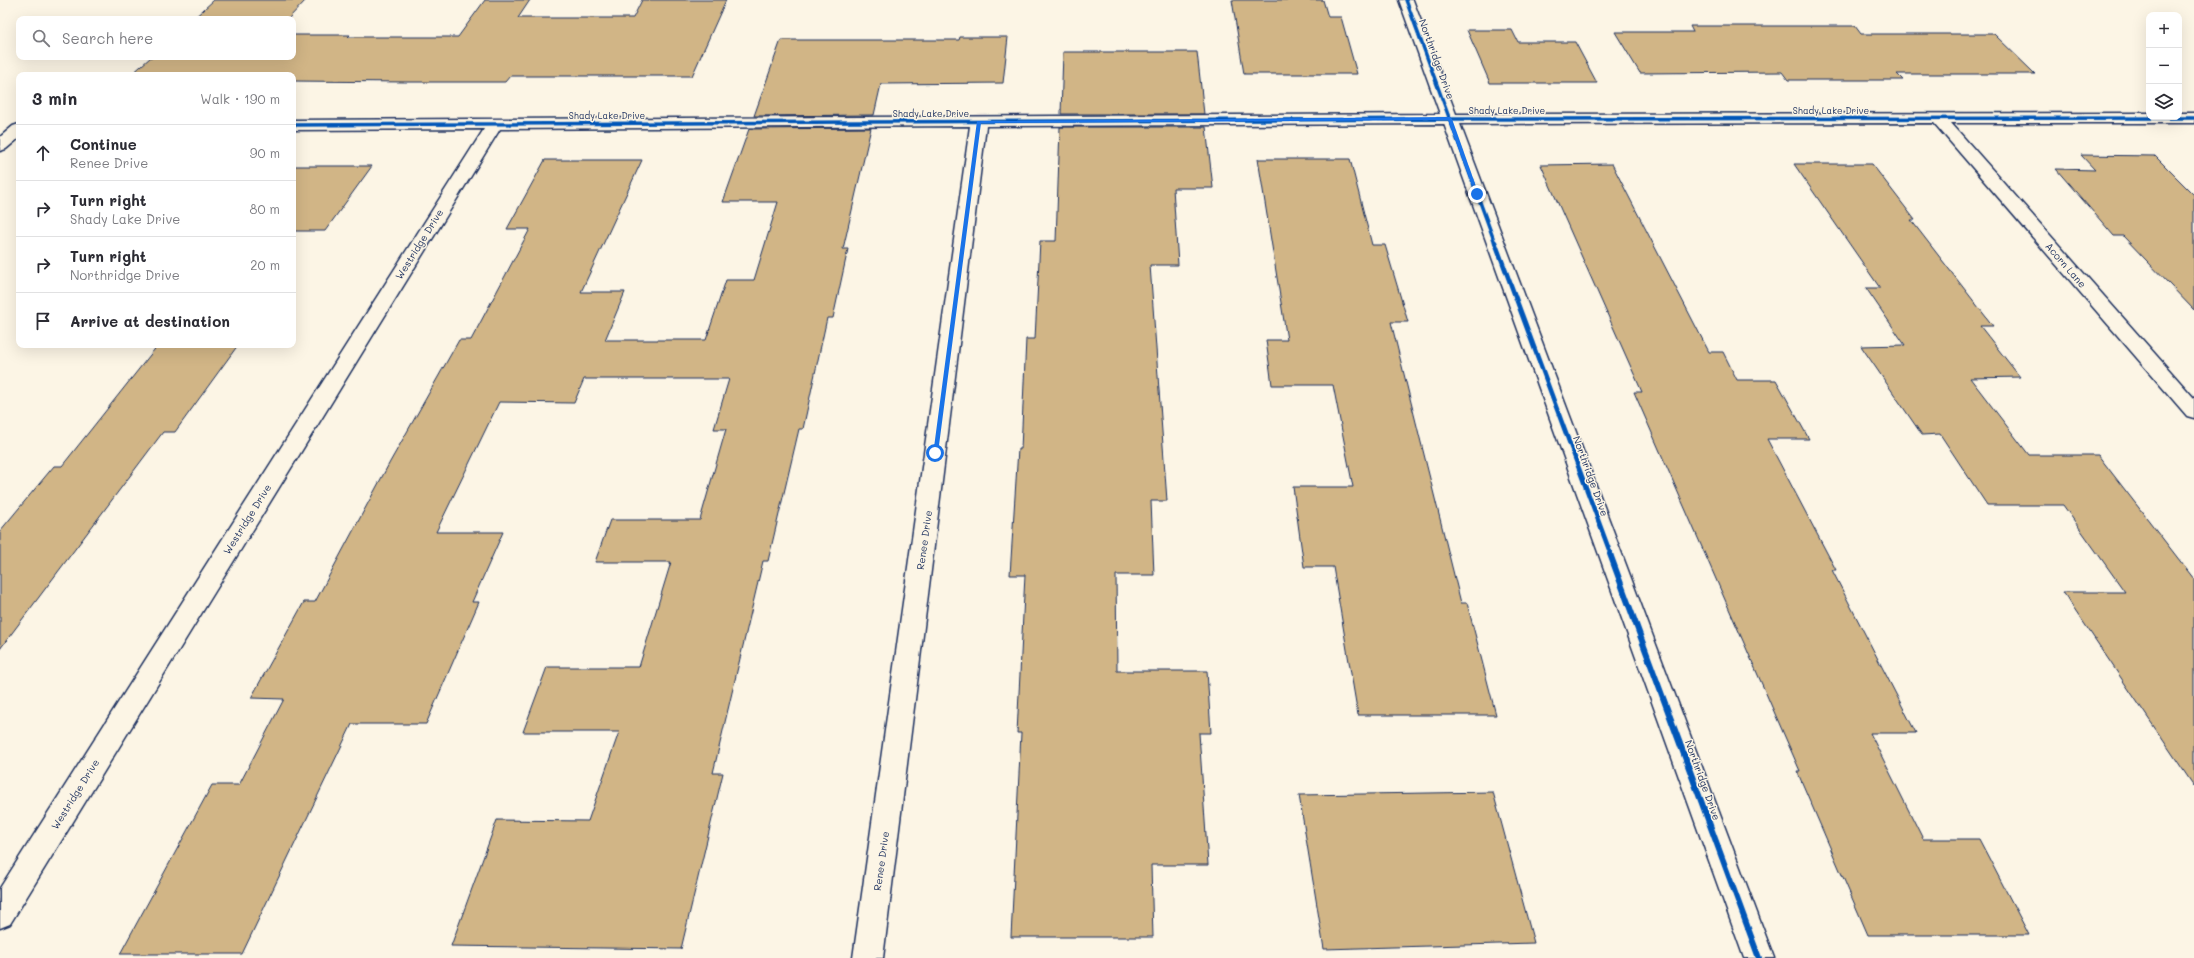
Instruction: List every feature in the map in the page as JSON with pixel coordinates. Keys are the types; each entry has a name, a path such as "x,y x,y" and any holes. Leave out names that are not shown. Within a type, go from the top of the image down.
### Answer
{"street":[{"name":"Northridge Drive","path":"1406,0 1759,958"},
{"name":"Shady Lake Drive","path":"296,125 1450,119 2194,118"},
{"name":"Acorn Lane","path":"1939,119 2194,411"},
{"name":"Renee Drive","path":"868,958 979,122"},
{"name":"Westridge Drive","path":"0,914 495,124"},
{"path":"0,126 16,125"},
{"path":"0,146 16,132"}],"building":[{"path":"214,0 306,0 291,16 196,16"},
{"path":"485,0 530,0 518,18 633,18 642,0 726,0 692,76 510,76 505,82 407,82 296,81 296,72 134,72 148,60 296,60 296,35 350,35 348,37 458,37"},
{"path":"1232,0 1323,0 1328,17 1341,17 1357,74 1244,74"},
{"path":"1690,26 1855,26 1861,34 1994,34 2035,74 1897,74 1903,80 1788,80 1782,72 1640,73 1615,32 1693,32"},
{"path":"1467,30 1512,30 1518,42 1575,42 1597,83 1490,83"},
{"path":"960,37 1008,37 1003,83 881,84 874,115 754,116 781,40 959,40"},
{"path":"1063,52 1197,52 1204,114 1061,114"},
{"path":"1060,127 1206,127 1213,188 1173,188 1178,265 1150,265 1167,501 1151,501 1154,575 1116,575 1117,671 1207,671 1211,733 1199,733 1208,865 1151,865 1153,937 1011,937 1021,733 1017,733 1025,575 1010,575 1018,449 1021,449 1026,339 1035,339 1040,241 1056,241"},
{"path":"871,128 843,249 848,249 833,318 827,318 803,429 799,429 768,561 763,561 713,773 723,773 681,949 451,946 497,820 588,821 619,732 523,732 547,667 639,667 671,562 595,562 610,520 700,520 726,429 714,429 729,379 584,379 574,403 499,402 436,532 503,532 472,602 479,602 426,724 352,724 242,954 120,954 212,785 239,785 284,699 251,698 304,602 315,602 390,462 459,340 471,340 530,229 507,229 545,160 642,160 581,292 625,292 605,340 706,340 726,280 754,280 778,202 723,202 749,129"},
{"path":"2081,155 2155,156 2194,195 2194,310 2123,236 2114,236 2056,169 2095,170"},
{"path":"1258,159 1350,159 1372,245 1385,245 1408,322 1391,322 1461,603 1467,603 1496,715 1358,715 1333,567 1304,567 1293,487 1353,487 1333,385 1272,385 1266,340 1287,340"},
{"path":"1612,164 1709,352 1723,352 1737,380 1776,380 1809,439 1767,439 1836,570 1832,570 1916,733 1870,733 1923,839 1979,839 2029,935 1868,935 1797,771 1800,771 1634,392 1642,392 1541,165"},
{"path":"1794,164 1872,164 1915,220 1911,220 1993,326 1980,326 2020,377 1970,378 2029,455 2098,455 2194,579 2194,786 2063,592 2125,592 2063,505 1987,505 1940,434 1922,435 1861,346 1905,345 1866,288 1880,288"},
{"path":"296,166 372,166 325,231 296,231"},
{"path":"156,348 236,348 175,432 163,432 0,649 0,531 54,466 62,466"},
{"path":"1493,792 1534,943 1324,949 1299,795"}],"cycle path":[{"path":"1406,0 1759,958"},
{"path":"296,125 1450,119 2194,118"}],"route":[{"path":"935,453 979,122 1450,119 1477,194"}]}
